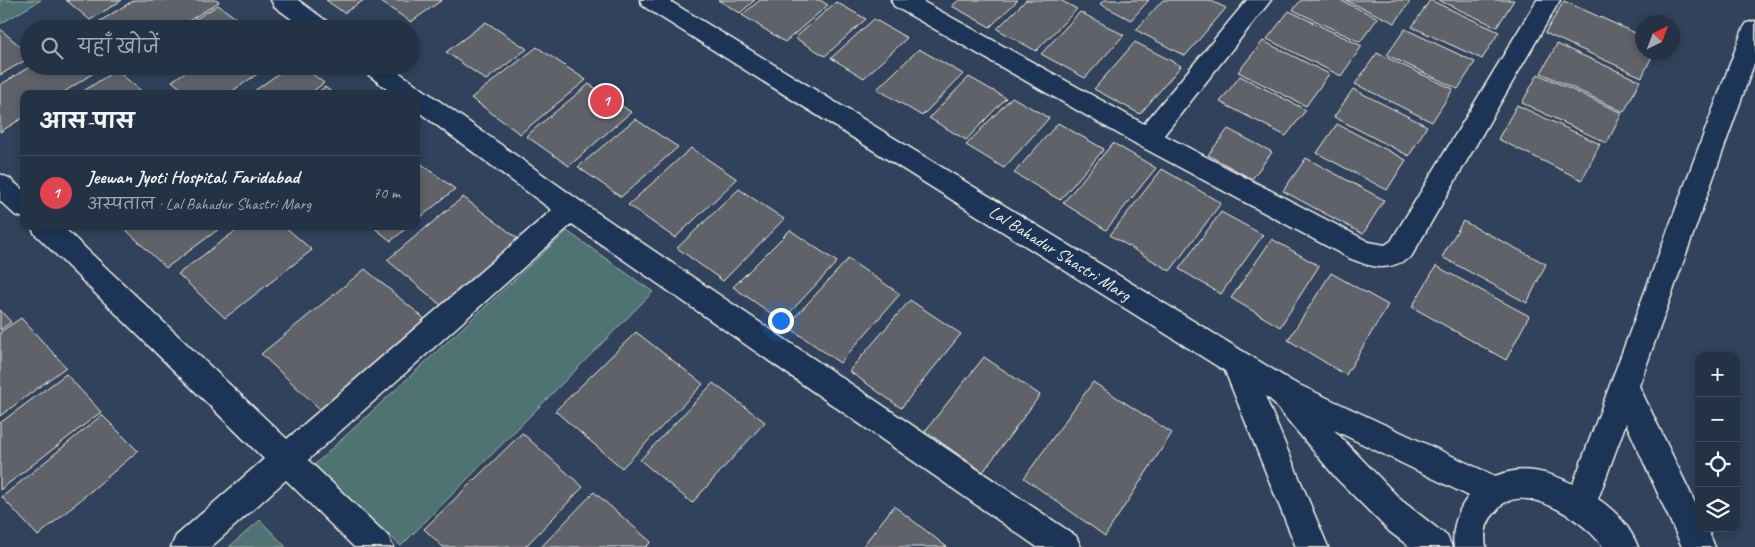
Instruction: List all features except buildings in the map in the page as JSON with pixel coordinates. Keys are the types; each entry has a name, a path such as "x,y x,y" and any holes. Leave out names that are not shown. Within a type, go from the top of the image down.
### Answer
{"street":[{"path":"282,0 309,20"},
{"name":"Lal Bahadur Shastri Marg","path":"651,0 1281,390 1323,441 1358,479 1390,511 1436,547"},
{"path":"902,0 1146,138 1358,250 1378,258 1390,256 1401,249 1549,0"},
{"path":"1146,138 1260,0"},
{"path":"1581,503 1755,29"},
{"path":"385,75 406,90"},
{"path":"420,100 571,209 1065,547"},
{"path":"0,185 20,203"},
{"path":"187,547 571,209"},
{"path":"48,230 377,547"},
{"path":"1235,361 1312,547"},
{"path":"1624,387 1699,547"},
{"path":"1281,390 1494,492"},
{"path":"1470,547 1472,520 1480,504 1494,492 1513,485 1535,485 1558,491 1581,503 1603,522 1622,547"}],"green space":[{"path":"0,0 41,0 0,24"},
{"path":"567,231 653,292 401,546 313,466"},
{"path":"260,520 286,547 229,547"}],"place":[{"name":"Jeewan Jyoti Hospital, Faridabad","path":"606,101"}]}
